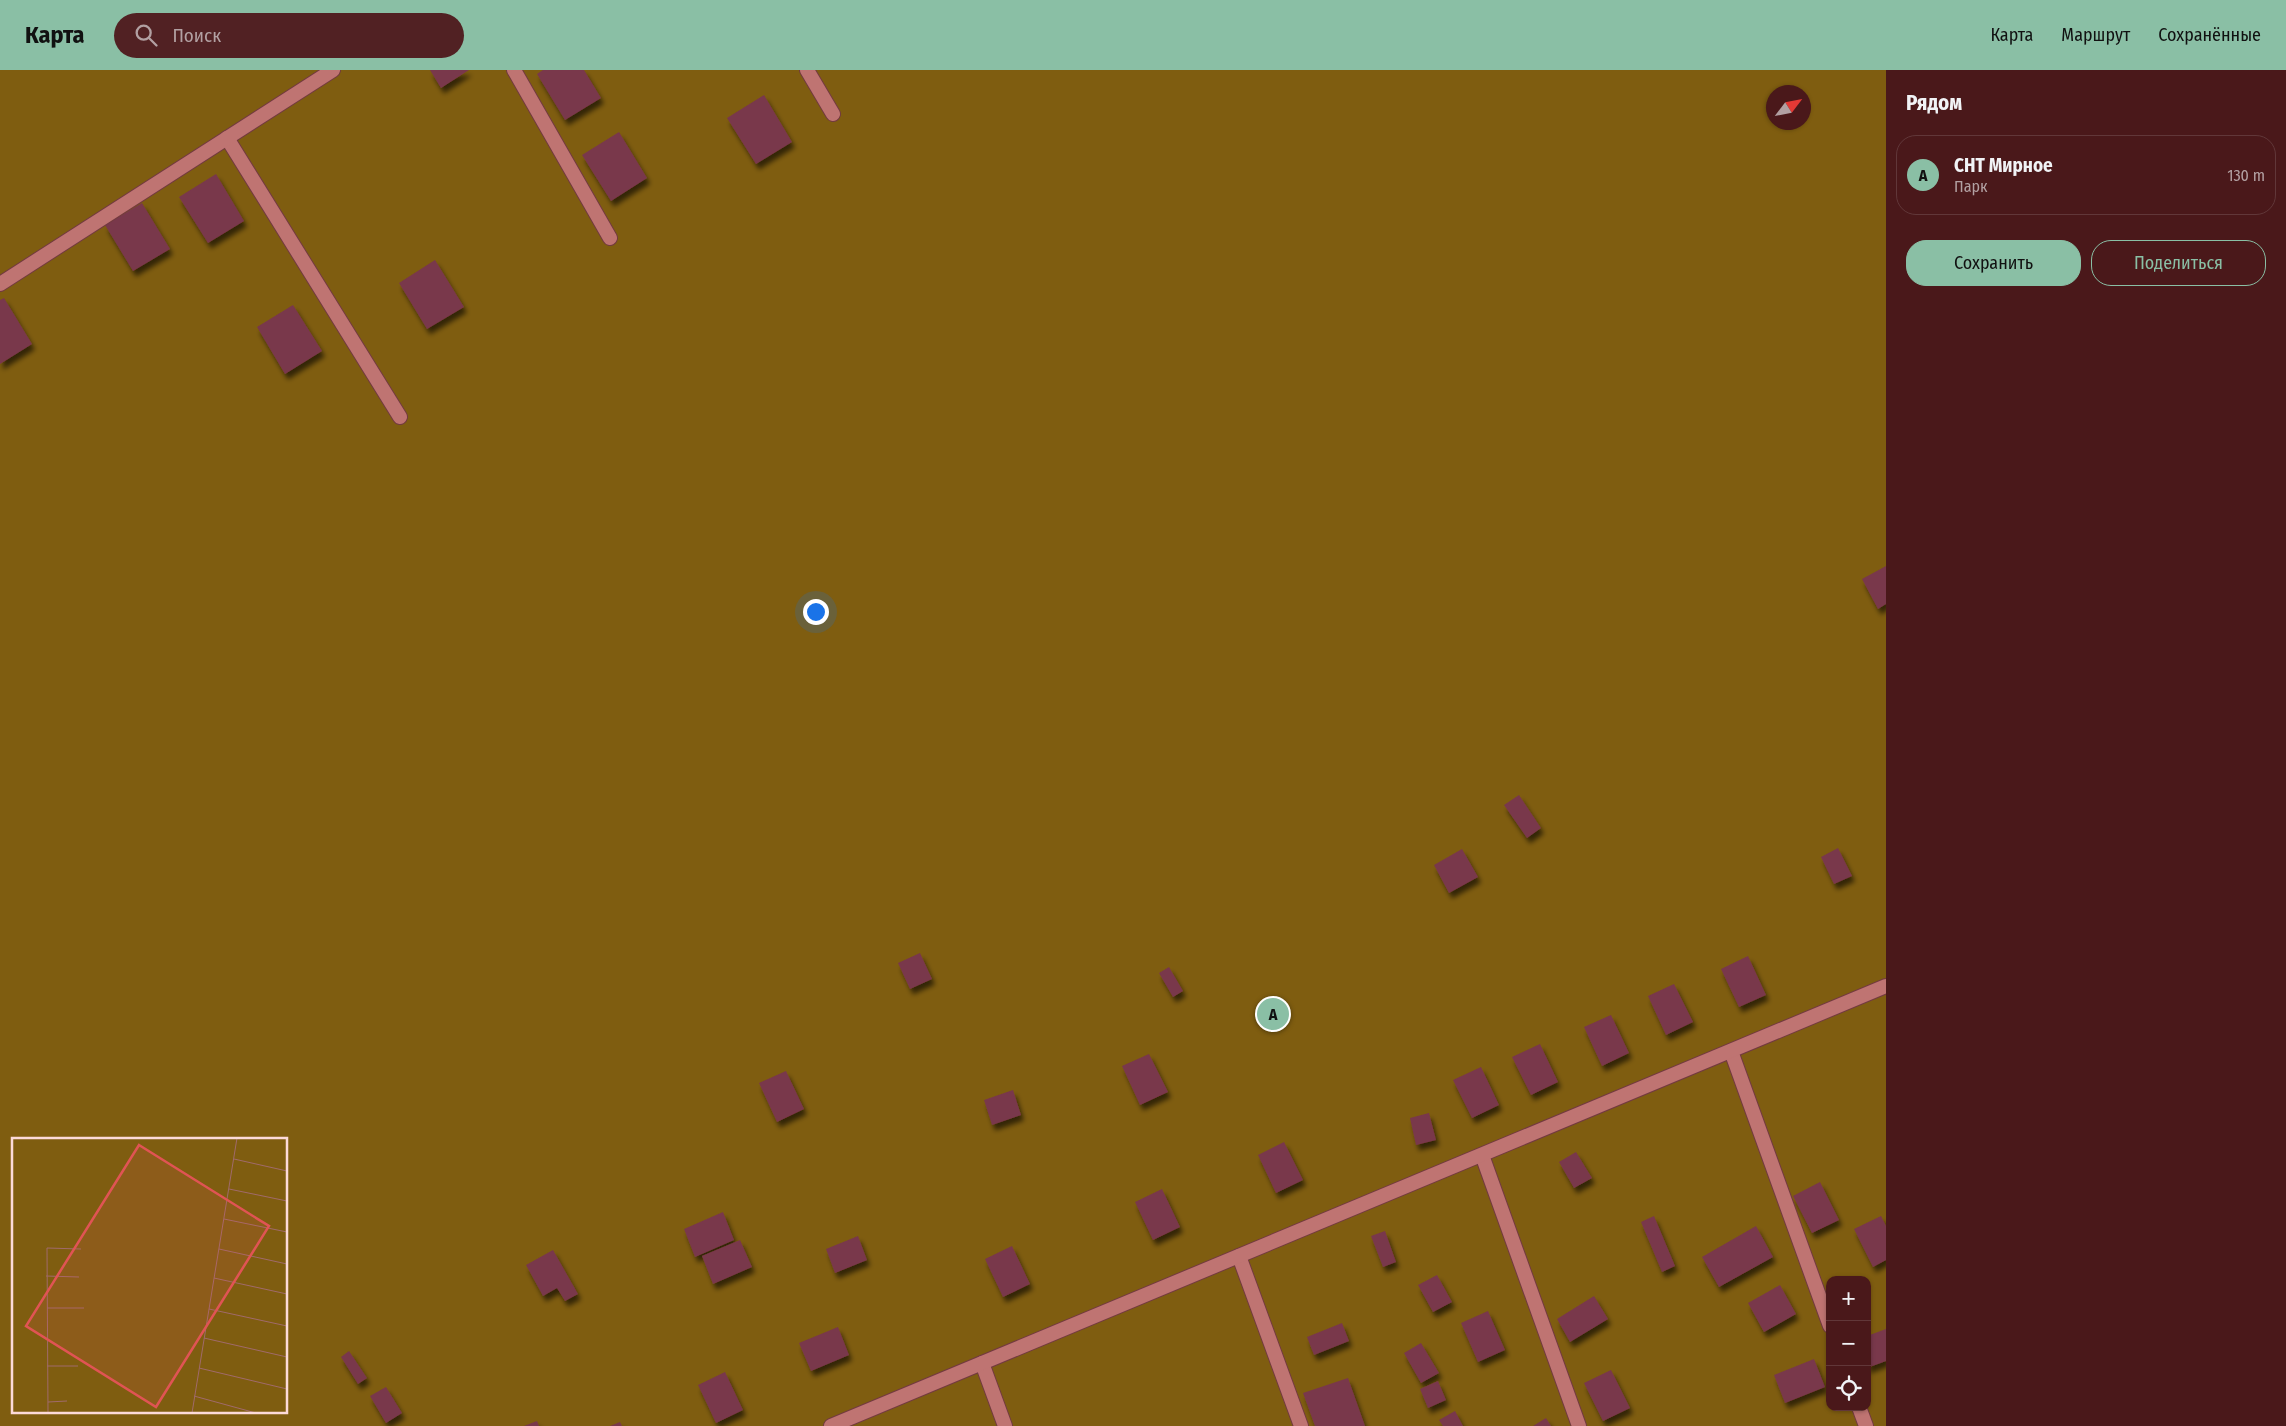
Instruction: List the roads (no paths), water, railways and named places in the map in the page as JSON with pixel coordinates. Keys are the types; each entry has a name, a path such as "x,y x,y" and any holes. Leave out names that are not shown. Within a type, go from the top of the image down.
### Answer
{"street":[{"path":"0,284 333,70"},
{"path":"514,70 610,238"},
{"path":"807,70 833,114"},
{"path":"227,138 400,417"},
{"path":"831,1426 1886,986"},
{"path":"1731,1051 1828,1321"},
{"path":"1482,1155 1579,1426"},
{"path":"1239,1256 1301,1426"},
{"path":"982,1363 1005,1426"},
{"path":"1860,1411 1866,1426"}],"place":[{"name":"СНТ Мирное","path":"1273,1014"}]}
